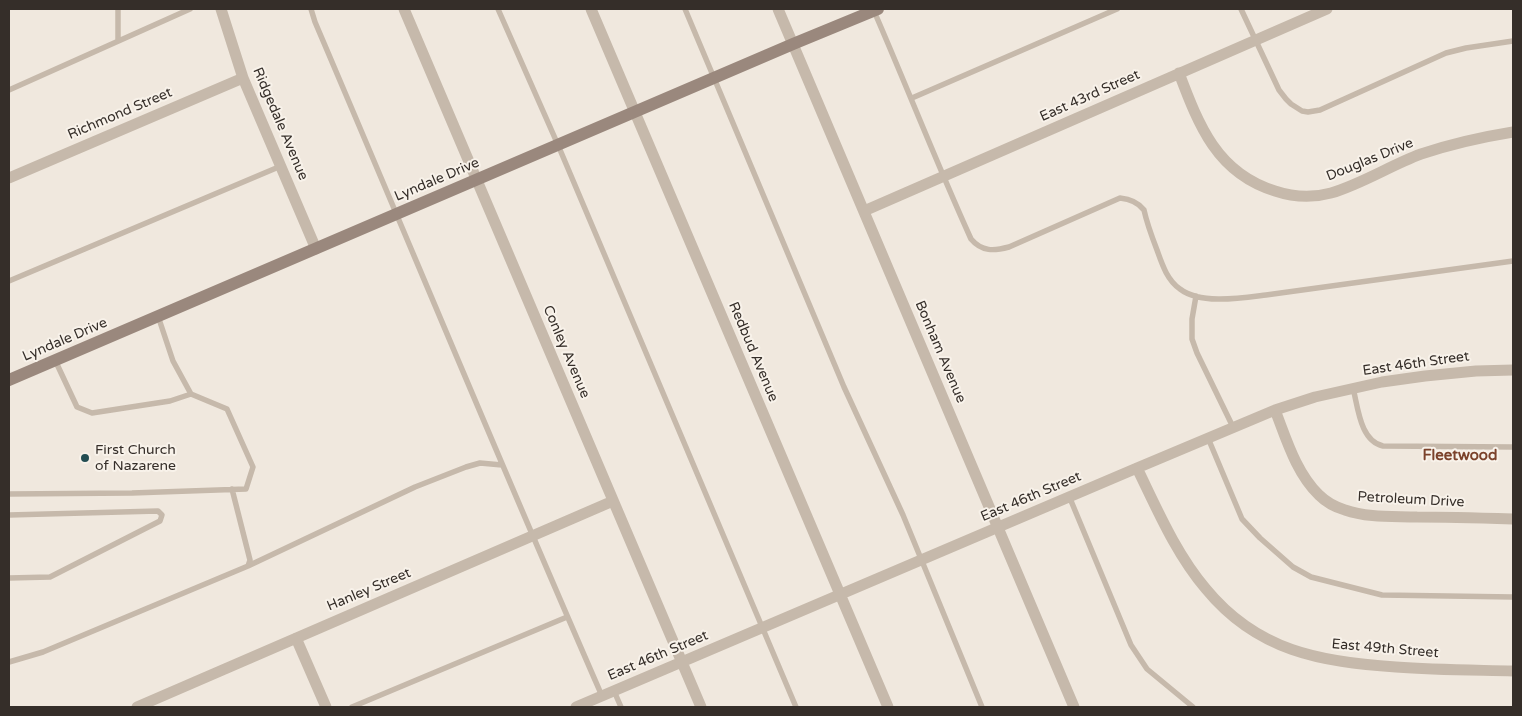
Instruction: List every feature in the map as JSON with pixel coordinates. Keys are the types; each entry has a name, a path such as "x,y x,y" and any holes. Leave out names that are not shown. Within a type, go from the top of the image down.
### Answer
{"street":[{"name":"Ridgedale Avenue","path":"221,9 243,78 316,249"},
{"name":"Conley Avenue","path":"404,9 701,707"},
{"name":"Redbud Avenue","path":"591,9 888,707"},
{"name":"Bonham Avenue","path":"778,9 1074,707"},
{"name":"Lyndale Drive","path":"9,380 875,9"},
{"name":"East 43rd Street","path":"864,211 1327,9"},
{"name":"Douglas Drive","path":"1179,73 1198,121 1216,151 1230,167 1245,178 1281,193 1306,196 1330,193 1348,187 1422,154 1489,136 1513,132"},
{"name":"Richmond Street","path":"9,178 243,78"},
{"name":"East 46th Street","path":"576,707 1069,496 1276,410 1315,397 1353,388 1425,376 1476,371 1513,370"},
{"name":"Petroleum Drive","path":"1276,410 1288,443 1308,482 1332,505 1361,514 1513,519"},
{"name":"East 49th Street","path":"1136,468 1186,561 1205,588 1223,609 1243,625 1264,637 1286,648 1309,655 1356,665 1417,669 1513,671"},
{"name":"Hanley Street","path":"137,707 613,501"},
{"path":"296,638 326,707"}],"lane":[{"path":"118,9 118,41"},
{"path":"9,90 190,9"},
{"path":"310,9 532,536 602,696"},
{"path":"498,9 558,144 796,707"},
{"path":"685,9 844,387 903,515 982,707"},
{"path":"875,9 943,176 971,239 978,247 997,250 1027,240 1120,198 1131,200 1140,205 1144,210 1162,266 1170,280 1181,290 1207,298 1266,295 1513,261"},
{"path":"912,98 1117,9"},
{"path":"1241,9 1279,90 1296,108 1308,112 1320,110 1446,53 1513,41"},
{"path":"9,281 281,166"},
{"path":"1196,296 1192,320 1192,339 1197,354 1234,427"},
{"path":"9,494 246,489 253,467 227,409 191,394 173,361 158,316"},
{"path":"55,360 77,407 92,413 170,401 191,394"},
{"path":"1353,388 1363,426 1369,439 1378,445 1513,447"},
{"path":"1208,438 1242,519 1293,567 1311,577 1382,595 1513,597"},
{"path":"9,662 43,652 248,566 416,487 466,467 480,463 502,465"},
{"path":"232,489 250,560 248,566"},
{"path":"1069,496 1131,645 1147,670 1193,707"},
{"path":"9,515 158,511 162,515 160,521 50,577 9,578"},
{"path":"352,707 568,617"},
{"path":"614,691 621,707"}],"place":[{"name":"First Church of Nazarene","path":"85,458"}],"district":[{"name":"Fleetwood","path":"1460,456"}]}
